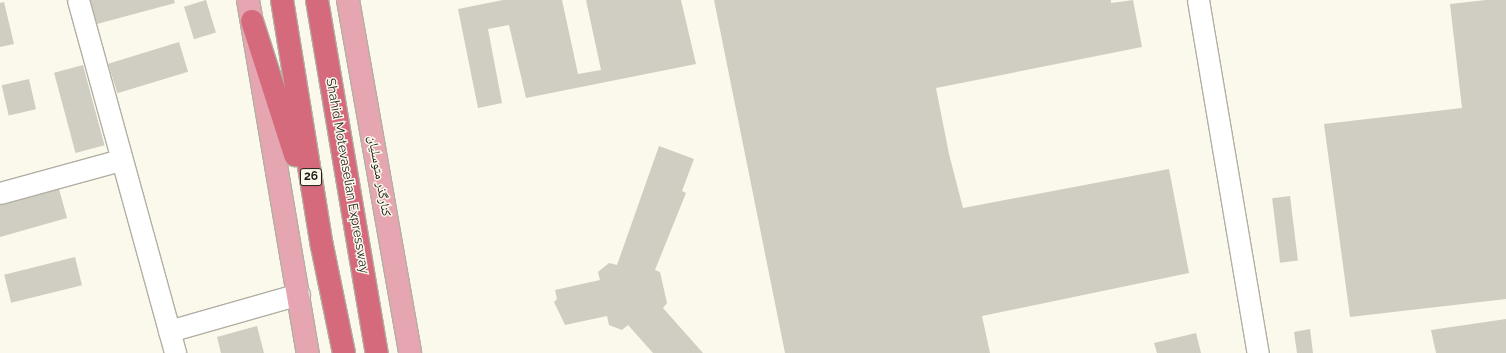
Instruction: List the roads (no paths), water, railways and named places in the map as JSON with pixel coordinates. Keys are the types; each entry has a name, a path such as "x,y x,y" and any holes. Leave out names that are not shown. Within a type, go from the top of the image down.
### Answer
{"highway":[{"name":"26","path":"282,0 322,246 344,353"},
{"name":"Shahid Motevaselian Expressway","path":"317,0 378,353"},
{"path":"252,21 322,246"}],"main road":[{"path":"248,0 308,353"},
{"name":"کنارگذر متوسلیان","path":"348,0 410,353"}],"street":[{"path":"78,0 175,353"},
{"path":"1198,0 1258,353"},
{"path":"0,193 121,160"},
{"path":"169,331 299,294"}]}
